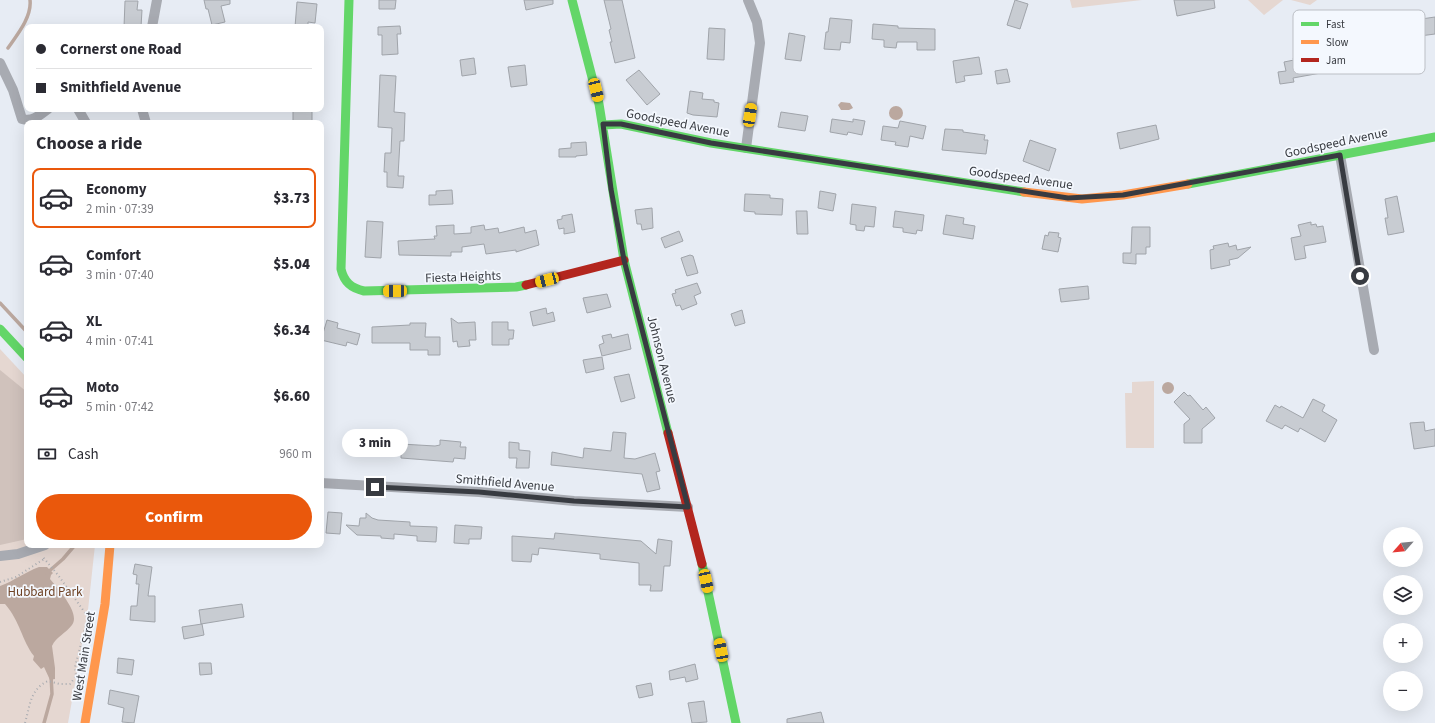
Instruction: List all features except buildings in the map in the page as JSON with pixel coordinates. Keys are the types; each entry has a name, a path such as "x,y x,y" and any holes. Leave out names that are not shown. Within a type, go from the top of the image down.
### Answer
{"street":[{"path":"153,24 157,0"},
{"name":"Fiesta Heights","path":"349,0 341,269 343,278 348,285 355,290 364,292 516,287 624,260"},
{"name":"Johnson Avenue","path":"572,0 603,124 611,189 624,260 706,581 736,723"},
{"path":"746,148 760,43 757,22 750,0"},
{"path":"0,63 13,90 22,119 26,120"},
{"path":"31,120 44,112"},
{"name":"Goodspeed Avenue","path":"603,124 621,124 711,143 1082,199 1123,195 1435,137"},
{"path":"1340,155 1374,350"},
{"path":"0,329 24,355"},
{"name":"Smithfield Avenue","path":"324,483 479,492 574,501 688,507"},
{"path":"0,556 18,554 36,548"},
{"name":"West Main Street","path":"85,723 104,611 110,548"}],"path":[{"path":"0,582 16,576 44,559"},
{"path":"25,723 34,693 39,685 48,681 54,681 60,684 70,684 76,676 75,667 88,617 49,564"}],"green space":[{"path":"1070,0 1142,0 1072,8"},
{"path":"1248,0 1283,0 1264,15"},
{"path":"1291,0 1317,0 1310,5"},
{"name":"Hubbard Park","path":"0,349 24,375 24,548 95,548 88,610 68,723 0,723"},
{"path":"1154,381 1154,448 1126,448 1125,393 1132,393 1132,382"}],"shaded area":[{"path":"841,102 850,103 853,108 849,110 841,110 838,105"},
{"path":"896,106 901,108 903,113 901,118 896,120 891,118 889,113 891,108"},
{"path":"0,370 24,390 24,540 0,545"},
{"path":"1166,382 1170,382 1174,388 1170,394 1166,394 1162,390 1162,386"},
{"path":"39,567 47,567 53,573 50,579 67,601 71,608 74,620 72,625 56,640 52,646 55,679 50,680 44,667 41,669 33,660 34,656 10,610 5,604 0,604 0,586"}],"waterway":[{"path":"8,48 19,32 29,13 30,0"},
{"path":"0,303 24,329"},
{"path":"47,573 63,559 72,548"},
{"path":"44,723 52,694 51,675"}],"traffic: fast":[{"path":"349,0 341,269 344,278 355,288 364,291 516,287 526,285"},
{"path":"572,0 599,104 624,260 668,433"},
{"path":"603,125 621,124 711,143 1024,192"},
{"path":"1188,184 1435,137"},
{"path":"0,329 24,355"},
{"path":"702,564 736,723"}],"traffic: slow":[{"path":"1024,192 1082,199 1123,195 1188,184"},
{"path":"85,723 105,604 110,548"}],"traffic: jam":[{"path":"526,285 624,260"},
{"path":"668,433 702,564"}],"route":[{"path":"375,487 479,492 574,501 688,507 624,260 611,189 603,124 621,124 711,143 804,156 932,178 1082,199 1123,195 1340,155 1360,276"}]}
